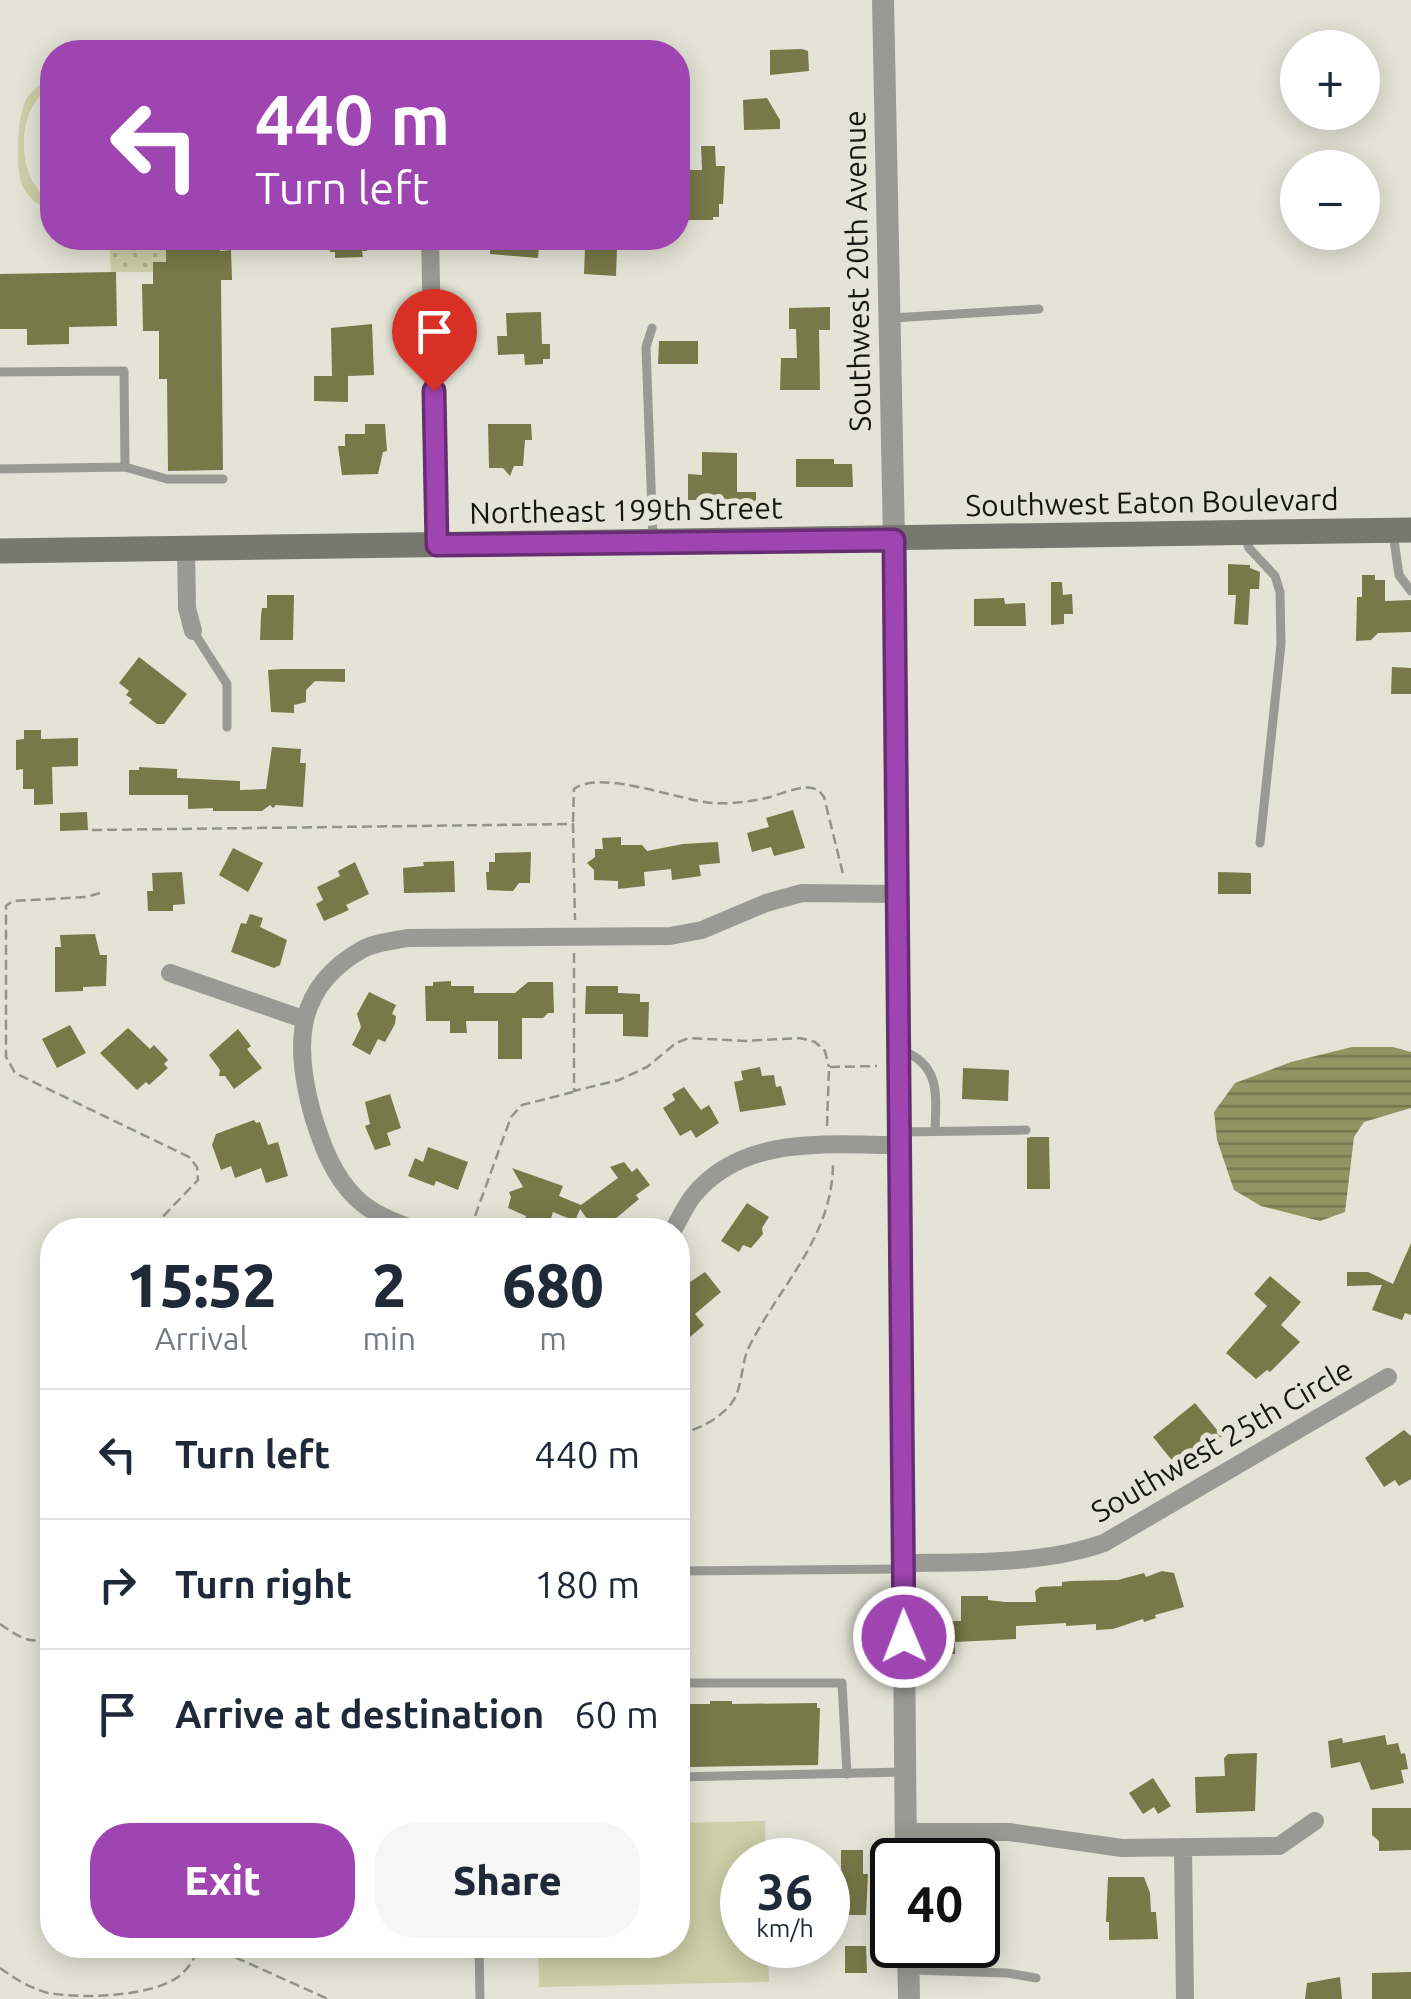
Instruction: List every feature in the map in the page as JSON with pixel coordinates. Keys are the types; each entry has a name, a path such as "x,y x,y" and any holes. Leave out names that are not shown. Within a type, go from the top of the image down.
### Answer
{"main road":[{"name":"Southwest Eaton Boulevard","path":"894,540 1402,530"},
{"name":"Northeast 199th Street","path":"0,552 894,540"}],"street":[{"name":"Southwest 20th Avenue","path":"883,0 894,540 906,1838"},
{"path":"430,250 437,545"},
{"path":"186,549 187,608 192,632"},
{"path":"383,1218 356,1197 332,1167 314,1118 299,1051 303,1019 316,990 365,947 408,938 670,936 702,930 802,892 896,894"},
{"path":"170,972 303,1019"},
{"path":"680,1218 693,1196 721,1170 760,1151 899,1138"},
{"name":"Southwest 25th Circle","path":"903,1566 1015,1559 1074,1552 1104,1543 1388,1377"},
{"path":"906,1832 1008,1832 1099,1847 1279,1846 1314,1822"},
{"path":"1183,1847 1186,1999"},
{"path":"908,1970 909,1999"}],"lane":[{"path":"889,318 1039,309"},
{"path":"652,328 646,347 654,543"},
{"path":"0,372 124,370 125,467"},
{"path":"0,468 125,467 166,478 224,479"},
{"path":"1402,530 1399,575 1411,591"},
{"path":"1244,533 1249,548 1275,576 1280,592 1281,644 1260,843"},
{"path":"192,632 227,684 227,727"},
{"path":"898,1057 921,1058 928,1069 936,1089 935,1131"},
{"path":"899,1138 935,1131 1026,1130"},
{"path":"690,1571 903,1566"},
{"path":"690,1684 842,1683 846,1774"},
{"path":"690,1777 905,1772"},
{"path":"479,1958 480,1999"},
{"path":"908,1970 1007,1973 1036,1978"}],"path":[{"path":"573,824 574,789 593,782 722,804 807,788 817,790 824,798 844,893"},
{"path":"100,892 86,897 12,901 6,906 6,1058 16,1073 189,1157 197,1167 198,1180 162,1218"},
{"path":"690,1429 716,1418 733,1401 748,1349 814,1244 833,1167 826,1130 829,1067 898,1057"},
{"path":"474,1218 512,1116 522,1105 574,1091"},
{"path":"0,1624 25,1640 40,1641"},
{"path":"0,1968 24,1984 50,1994 84,1998 136,1993 176,1979 193,1958"},
{"path":"237,1958 328,1999"}],"shaded area":[{"path":"38,86 40,96 31,110 24,144 31,178 40,192 40,204 25,190 18,154 21,116 27,98"},
{"path":"110,250 166,250 166,262 153,263 153,272 111,272"},
{"path":"1352,1047 1393,1047 1411,1052 1411,1108 1364,1122 1354,1137 1345,1212 1320,1221 1261,1206 1234,1190 1217,1140 1214,1112 1235,1083 1291,1062"},
{"path":"765,1821 765,1838 720,1838 720,1968 769,1968 769,1982 539,1987 538,1958 690,1958 690,1823"}],"building":[{"path":"770,50 808,51 809,71 770,75"},
{"path":"767,98 780,120 780,129 744,130 743,100"},
{"path":"701,146 715,146 716,166 725,166 723,204 719,204 719,217 713,220 690,220 690,170 702,170"},
{"path":"166,250 231,250 232,280 221,280 223,470 168,471 167,379 159,379 159,331 143,331 142,284 153,284 153,262 166,262"},
{"path":"367,250 362,251 363,257 335,258 335,252 330,252"},
{"path":"490,250 539,250 538,258 490,254"},
{"path":"585,250 617,250 616,276 584,274"},
{"path":"116,272 117,326 69,327 69,344 27,345 27,329 0,329 0,274"},
{"path":"830,307 830,330 819,330 820,390 780,390 781,358 797,358 796,329 789,329 789,308"},
{"path":"541,312 542,344 550,344 550,359 543,359 543,364 525,365 524,354 498,355 497,336 507,336 506,313"},
{"path":"372,324 374,375 348,376 348,402 314,401 314,376 332,376 331,328"},
{"path":"659,341 698,341 698,364 658,364"},
{"path":"365,424 385,424 387,451 383,452 378,474 342,475 338,446 345,446 345,434 365,434"},
{"path":"488,424 531,424 532,440 525,440 523,466 514,466 510,476 503,468 489,468"},
{"path":"702,452 737,453 737,492 756,492 756,509 713,509 713,500 688,500 688,474 702,475"},
{"path":"796,459 834,459 834,464 852,464 853,487 796,487"},
{"path":"1228,564 1250,565 1260,572 1259,589 1250,589 1248,625 1234,624 1236,595 1228,595"},
{"path":"1362,575 1385,580 1385,601 1411,600 1411,632 1378,633 1371,640 1356,641"},
{"path":"1051,582 1062,582 1063,595 1072,594 1073,614 1064,614 1064,624 1051,625"},
{"path":"267,595 294,595 293,640 260,640"},
{"path":"1004,598 1005,604 1025,603 1026,626 974,626 974,599"},
{"path":"139,657 187,694 164,724 157,724 129,703 129,691 119,683"},
{"path":"1392,667 1411,668 1411,694 1391,694"},
{"path":"345,669 345,682 315,681 306,690 306,702 294,705 294,713 271,712 268,670"},
{"path":"24,730 41,730 41,739 78,738 78,766 52,767 53,804 34,805 34,789 23,789 23,769 16,770 16,740 24,739"},
{"path":"272,747 301,749 300,763 306,763 303,807 270,805 262,811 213,811 188,809 188,795 129,795 129,770 139,767 177,769 177,778 240,781 240,790 266,789"},
{"path":"793,810 805,848 774,856 771,847 752,852 747,833 769,827 766,818"},
{"path":"87,812 88,830 60,831 60,813"},
{"path":"621,837 621,845 642,845 647,851 718,842 720,863 699,865 701,876 672,880 671,869 644,872 645,886 618,889 618,881 594,880 594,870 587,863 595,857 595,849 603,849 602,838"},
{"path":"233,848 263,863 248,892 219,875"},
{"path":"531,852 530,883 519,883 513,891 487,890 486,872 489,862 495,862 495,853"},
{"path":"454,861 455,892 404,893 403,868 424,866 423,862"},
{"path":"355,862 369,894 346,905 349,910 324,921 316,904 323,900 317,887 340,876 338,871"},
{"path":"182,872 185,904 173,905 173,911 148,911 147,891 153,891 152,873"},
{"path":"1218,872 1251,873 1251,894 1218,894"},
{"path":"250,914 263,918 260,927 287,940 280,965 274,968 231,952 241,923 246,924"},
{"path":"95,934 100,955 107,955 106,986 55,992 55,947 61,947 60,935"},
{"path":"451,981 451,986 474,986 474,993 515,993 528,982 553,982 554,1013 543,1018 522,1018 522,1059 498,1059 498,1021 466,1021 467,1033 450,1033 450,1021 426,1021 425,986"},
{"path":"586,986 618,986 618,993 640,994 640,1002 649,1002 648,1037 623,1036 623,1014 585,1014"},
{"path":"369,992 396,1005 392,1014 396,1016 395,1024 385,1042 378,1039 370,1055 352,1045 361,1027 357,1014"},
{"path":"70,1025 86,1053 57,1068 42,1039"},
{"path":"128,1028 168,1060 164,1064 168,1068 137,1090 100,1053"},
{"path":"238,1029 262,1068 234,1089 225,1076 219,1076 220,1070 209,1055"},
{"path":"760,1067 762,1076 774,1075 786,1105 740,1112 734,1082 743,1080 741,1071"},
{"path":"963,1068 1009,1070 1008,1101 962,1099"},
{"path":"684,1087 701,1110 709,1105 719,1123 696,1138 691,1130 680,1136 663,1108 675,1100 672,1094"},
{"path":"390,1094 401,1128 387,1133 391,1145 375,1150 365,1126 370,1124 365,1102"},
{"path":"254,1120 260,1122 268,1145 278,1142 288,1176 266,1183 261,1168 235,1178 231,1166 221,1170 212,1145 216,1134"},
{"path":"1049,1137 1050,1189 1027,1189 1027,1138"},
{"path":"428,1147 468,1162 458,1190 408,1176 415,1158 423,1162"},
{"path":"624,1162 632,1172 637,1168 650,1185 616,1218 586,1218 580,1209 576,1218 553,1212 551,1218 525,1218 508,1208 509,1192 523,1187 512,1168 563,1186 559,1196 581,1205 618,1178 610,1167"},
{"path":"747,1203 769,1217 763,1234 751,1248 743,1245 739,1252 721,1241"},
{"path":"1411,1243 1411,1315 1405,1313 1402,1320 1372,1310 1382,1285 1347,1286 1347,1272 1368,1272 1393,1284"},
{"path":"705,1272 721,1292 695,1314 704,1325 690,1337 690,1282"},
{"path":"1270,1276 1301,1302 1281,1325 1300,1342 1270,1372 1267,1370 1256,1379 1226,1353 1267,1306 1254,1294"},
{"path":"1195,1403 1222,1436 1175,1464 1153,1437"},
{"path":"1404,1430 1411,1436 1411,1479 1399,1486 1395,1480 1384,1487 1365,1458"},
{"path":"1162,1571 1174,1573 1184,1607 1113,1629 1096,1630 1096,1624 1066,1623 1016,1626 1016,1639 955,1642 955,1654 939,1654 939,1621 961,1621 961,1596 1036,1602 1035,1591 1040,1587 1062,1586 1062,1582 1071,1581 1118,1580 1144,1573 1146,1577"},
{"path":"817,1703 818,1765 690,1767 690,1704"},
{"path":"1385,1735 1387,1745 1398,1743 1401,1754 1405,1753 1408,1769 1401,1770 1404,1783 1371,1790 1360,1762 1331,1768 1328,1741 1342,1738 1343,1743"},
{"path":"1257,1753 1255,1811 1196,1813 1195,1777 1225,1776 1224,1758 1228,1754"},
{"path":"1153,1778 1171,1806 1158,1814 1154,1807 1143,1814 1129,1793"},
{"path":"1372,1808 1411,1808 1411,1850 1379,1851 1379,1841 1372,1835"},
{"path":"850,1850 863,1850 863,1874 868,1874 866,1915 850,1915"},
{"path":"1108,1877 1144,1877 1151,1912 1156,1912 1158,1939 1109,1940"},
{"path":"850,1946 866,1946 867,1973 845,1973 845,1968 850,1968"},
{"path":"1411,1972 1411,1999 1372,1999 1372,1973"},
{"path":"1340,1977 1342,1999 1305,1999 1307,1983"}],"route":[{"path":"434,391 437,545 894,540 904,1637"}]}
